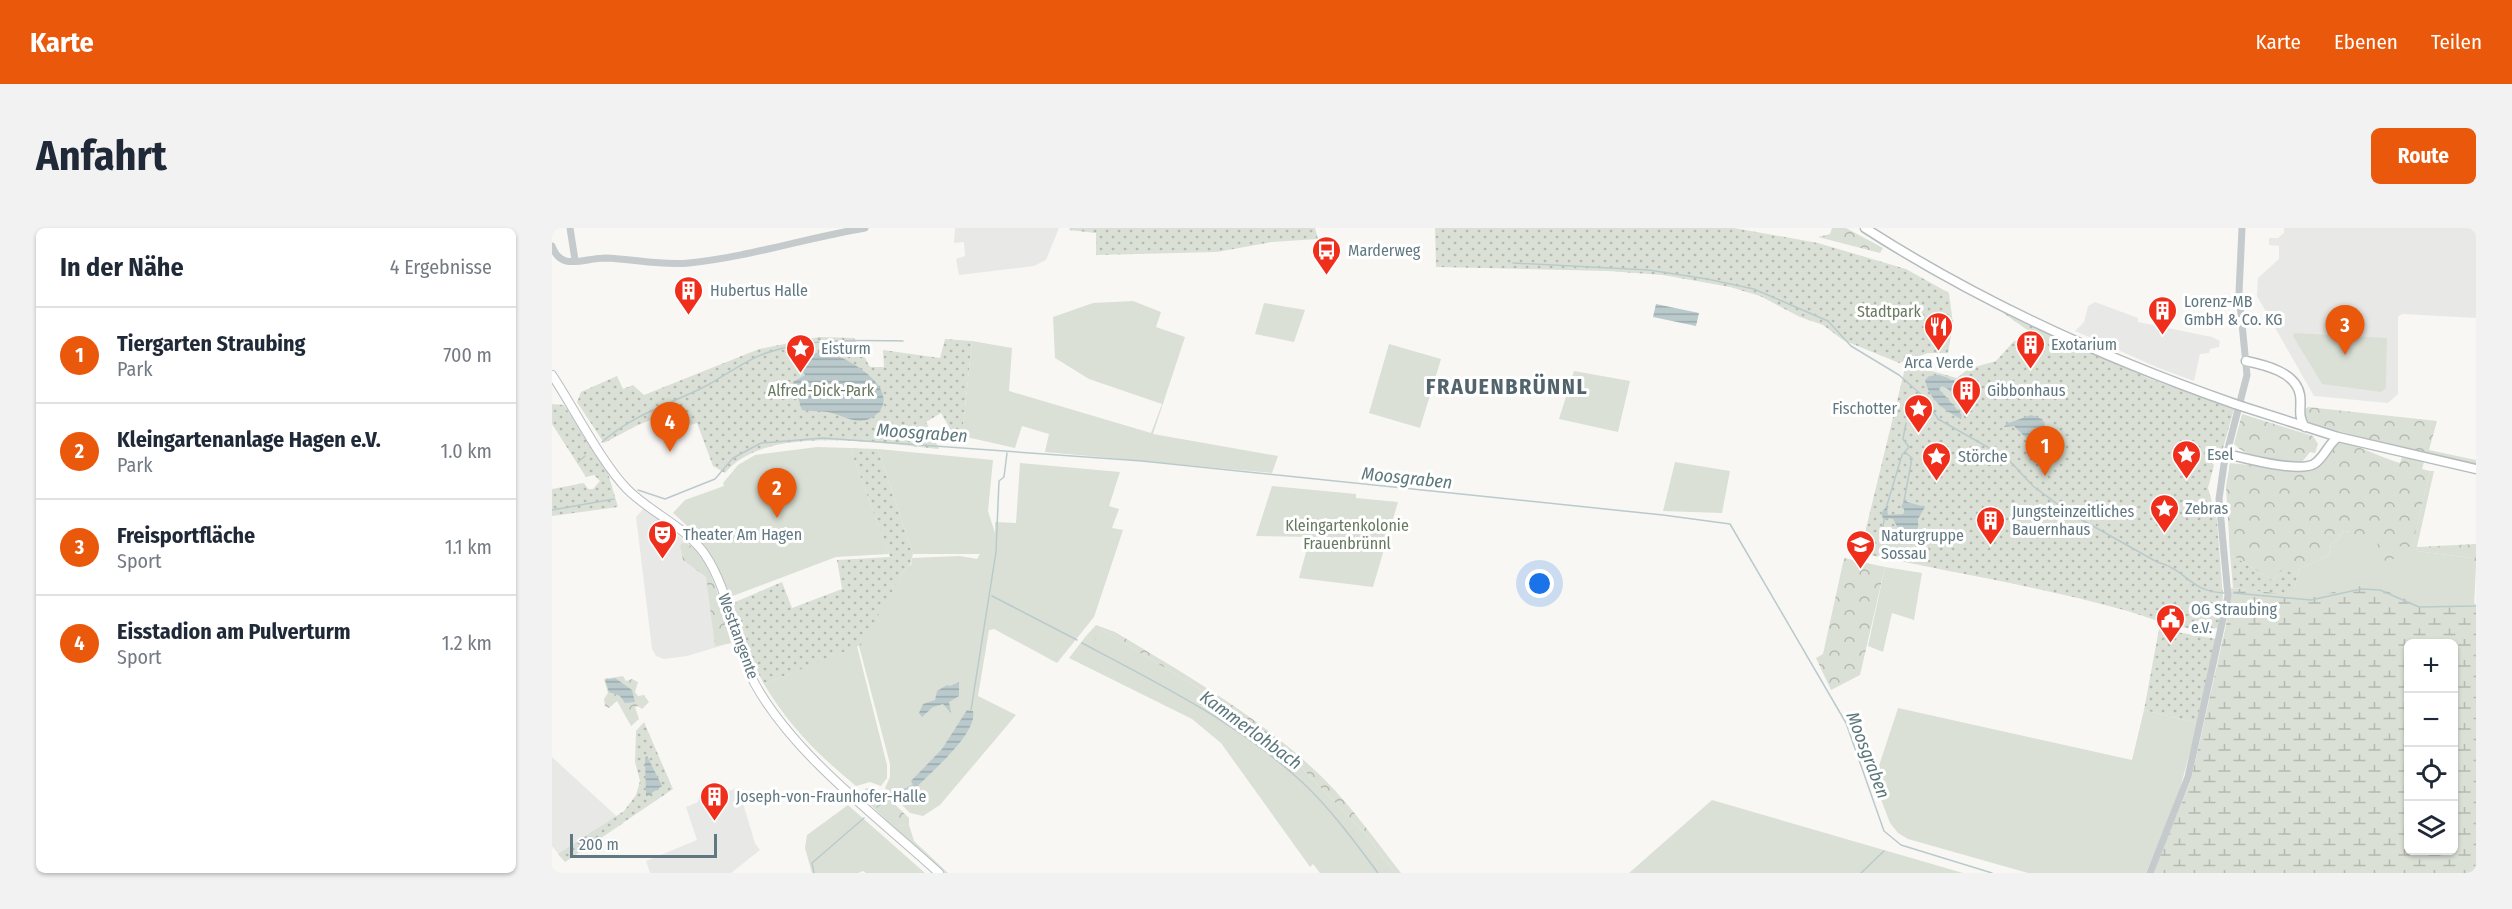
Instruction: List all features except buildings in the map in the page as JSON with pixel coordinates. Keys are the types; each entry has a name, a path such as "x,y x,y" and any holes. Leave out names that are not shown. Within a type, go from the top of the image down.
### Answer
{"main road":[{"path":"1865,228 1960,284 2042,326 2144,370 2240,406 2338,437 2476,469"},
{"path":"2246,361 2274,369 2290,379 2300,396 2298,413 2305,427"},
{"name":"Westtangente","path":"552,375 619,479 643,502 690,537 713,568 751,675 778,720 824,769 939,873"},
{"path":"2288,422 2298,413"},
{"path":"2318,431 2325,449"},
{"path":"2227,454 2302,467 2316,463 2325,449 2338,437"}],"street":[{"path":"570,228 575,260"},
{"path":"552,246 560,259 566,262 606,258 689,263 865,228"},
{"path":"2150,873 2188,777 2226,605 2228,584 2219,499 2227,454 2245,388 2246,361 2239,293 2242,228"}],"shaded area":[{"path":"955,228 1059,228 1046,260 1034,266 959,275 956,259 965,256 964,242 954,243"},
{"path":"2284,228 2476,228 2476,318 2402,314 2398,317 2398,394 2388,403 2314,396 2257,296 2258,278 2279,259 2279,246 2269,245 2269,238 2278,238 2284,233"},
{"path":"2095,302 2138,318 2138,322 2212,337 2220,341 2219,347 2210,349 2209,353 2200,354 2194,381 2075,331 2084,322 2088,306"},
{"path":"1656,304 1699,313 1696,326 1653,317"},
{"path":"823,351 843,358 875,381 884,399 881,409 876,414 858,421 827,412 802,410 793,382 805,375 797,363 799,358"},
{"path":"1939,375 1952,380 1959,388 1966,409 1963,410 1950,391 1942,386 1939,389 1962,415 1961,419 1943,408 1930,394 1925,380 1929,376"},
{"path":"2031,415 2042,419 2047,430 2040,445 2031,443 2014,426 2004,427 2006,424"},
{"path":"1904,501 1925,507 1918,519 1918,529 1914,532 1900,532 1893,519 1888,518 1884,521 1881,513 1887,506 1888,515 1904,514 1904,509 1901,507"},
{"path":"644,508 690,545 705,564 719,596 731,643 687,656 664,659 656,656 652,649 636,517"},
{"path":"615,678 632,690 635,702 625,703 620,696 609,692 605,680"},
{"path":"959,682 959,696 949,702 951,713 943,704 933,707 922,717 919,713 923,704 935,700 937,691"},
{"path":"967,710 973,711 973,720 968,730 943,761 918,786 914,787 911,781 942,749"},
{"path":"647,756 662,786 646,797 645,758"},
{"path":"552,757 624,823 565,862 552,846"},
{"path":"705,786 714,786 723,794 738,787 755,843 760,850 731,873 650,873 646,861 697,840 686,807 698,802 700,792"}],"green space":[{"path":"1070,228 1315,228 1318,239 1272,242 1217,252 1096,255 1096,233 1069,230"},
{"name":"Stadtpark","path":"1435,228 1734,228 1818,243 1906,269 1949,293 1953,324 1948,353 1928,353 1899,363 1843,340 1823,325 1800,317 1760,296 1730,287 1663,275 1607,271 1436,267"},
{"path":"1832,228 1846,228 1883,248 1880,253 1818,237 1830,234"},
{"path":"1133,301 1161,312 1156,327 1185,337 1153,434 1278,456 1272,473 1045,452 1049,434 1022,426 1015,448 962,436 972,341 1012,348 1009,391 1151,433 1162,404 1089,379 1055,358 1053,317 1093,303"},
{"path":"1264,303 1305,310 1294,342 1255,334"},
{"path":"1995,307 2150,379 2234,409 2220,459 2204,452 2214,465 2208,488 2217,520 2223,597 2218,628 2180,627 2056,593 1860,553 1906,364 1957,378 1968,369 1996,361 2014,341 2040,344 2033,341 2030,332"},
{"path":"2294,333 2387,338 2386,388 2381,392 2322,384 2293,336"},
{"name":"Alfred-Dick-Park","path":"819,337 854,338 870,367 884,367 883,350 940,358 945,339 972,341 962,436 956,439 941,413 926,422 939,449 856,441 795,442 767,447 743,457 725,473 713,466 697,423 690,425 682,407 636,426 604,443 577,402 581,392 617,376 623,389 633,385 644,395 759,349"},
{"path":"1389,344 1441,359 1420,428 1369,413"},
{"path":"1574,371 1630,381 1618,432 1559,419"},
{"path":"552,404 564,405 607,470 618,507 552,516 552,489 584,483 588,489 593,489 600,481 594,475 586,477 552,424"},
{"path":"2308,407 2437,421 2429,450 2476,460 2476,465 2308,424 2304,410"},
{"path":"2242,414 2313,436 2318,444 2315,453 2310,452 2302,462 2266,459 2241,450 2234,444"},
{"path":"2340,442 2400,463 2402,457 2424,462 2422,469 2430,471 2412,547 2396,546 2398,556 2387,563 2377,551 2379,525 2375,525 2373,536 2356,543 2349,531 2341,533 2340,538 2331,544 2329,555 2299,569 2284,569 2272,580 2230,554 2226,486 2230,463 2308,471 2318,465"},
{"path":"817,447 850,448 889,554 836,557 730,597 708,551 673,513 685,500 724,486 723,483 738,465 755,455"},
{"path":"850,448 878,449 913,554 910,565 907,566 861,645 764,684 754,665 733,604 782,582 792,608 842,589 837,560 890,557"},
{"path":"878,449 993,460 988,511 995,533 995,522 1016,523 1020,463 1120,472 1109,506 1119,509 1112,528 1123,530 1094,617 1057,663 994,629 989,630 978,696 1016,715 940,805 923,816 910,813 885,788 890,777 890,764 859,646 907,566 911,565 912,558 960,556 977,559 980,554 913,554"},
{"path":"1675,462 1730,471 1722,513 1663,511"},
{"path":"2430,471 2434,471 2416,551 2473,558 2476,564 2474,609 2320,601 2233,588 2293,595 2299,569 2329,555 2331,544 2340,538 2341,533 2375,525 2379,525 2395,546 2412,546"},
{"name":"Kleingartenkolonie Frauenbrünnl","path":"1272,486 1356,494 1356,498 1398,502 1373,587 1299,578 1310,537 1256,536"},
{"path":"683,542 693,548 702,558 709,571 731,643 715,646 706,577 683,560 680,546"},
{"path":"2476,544 2476,564 2473,558 2416,551 2417,547"},
{"path":"2230,554 2272,580 2284,569 2299,569 2293,595 2233,588"},
{"path":"1844,558 1885,567 1860,675 1831,690 1816,658 1823,654"},
{"path":"1885,567 1922,573 1914,620 1892,613 1883,652 1868,646"},
{"path":"2359,586 2382,589 2417,604 2476,604 2476,873 2153,873 2191,780 2226,625 2231,588 2313,597"},
{"path":"1096,625 1115,632 1224,699 1300,756 1334,789 1401,873 1395,873 1364,832 1287,753 1220,701 1102,630 1094,641 1086,636"},
{"path":"2159,629 2217,639 2198,723 2144,710"},
{"path":"1102,630 1220,701 1287,753 1364,832 1395,873 1320,873 1313,864 1310,867 1221,743 1192,719 1069,658 1086,636 1094,640"},
{"path":"857,646 887,765 887,778 881,786 870,782 856,786 842,775 794,726 764,684"},
{"path":"623,676 626,681 632,679 638,682 635,692 638,696 644,695 649,702 642,709 635,707 639,719 631,726 617,701 609,708 605,706 604,699 608,693 604,679"},
{"path":"1898,708 2132,760 2144,710 2198,723 2178,796 2146,873 2028,873 1908,839 1898,833 1890,823 1874,781"},
{"path":"644,722 673,789 565,862 558,854 624,811 636,795 640,781 635,762 636,731"},
{"path":"867,788 873,788 867,791 895,826 909,825 914,841 948,873 943,873 864,799 866,796 862,792"},
{"path":"873,788 884,794 909,818 909,825 895,826 871,803 867,791"},
{"path":"1712,800 1963,873 1629,873"},
{"path":"848,805 925,873 866,873 863,871 858,873 812,873 805,848 807,835"}],"waterway":[{"path":"1513,263 1649,270 1707,279 1754,289 1828,321 1851,346 1899,375 1924,397 1938,419 2007,458 2033,486 2068,512 2175,570 2195,584 2224,593"},
{"path":"602,442 637,418 702,388 749,360 766,353 817,342 903,341"},
{"path":"1887,505 1902,455 1909,447 1903,439 1906,423"},
{"name":"Moosgraben","path":"638,490 665,499 715,479 733,458 761,443 823,438 1142,461 1663,515 1730,524 1846,723 1884,831 1901,845 1992,873"},
{"path":"971,710 996,552 999,481 1004,477 1007,453"},
{"path":"1904,501 1912,458 1906,453"},
{"path":"578,462 585,456"},
{"name":"Moosgraben","path":"552,510 614,499"},
{"path":"1881,536 1884,521"},
{"path":"2234,593 2311,600 2361,589 2380,590 2419,607 2476,606"},
{"name":"Kammerlohbach","path":"992,596 1077,640"},
{"name":"Kammerlohbach","path":"1082,643 1196,705 1277,761 1322,803 1378,873"},
{"path":"893,795 914,785"},
{"path":"877,807 888,799"},
{"path":"814,873 812,863 864,818"},
{"path":"1861,873 1884,851"}],"place":[{"name":"Marderweg","path":"1327,276"},
{"name":"Hubertus Halle","path":"689,316"},
{"name":"Lorenz-MB GmbH & Co. KG","path":"2163,336"},
{"name":"Arca Verde","path":"1939,352"},
{"name":"Freisportfläche","path":"2345,355"},
{"name":"Exotarium","path":"2030,370"},
{"name":"Eisturm","path":"800,374"},
{"name":"Gibbonhaus","path":"1966,416"},
{"name":"Fischotter","path":"1918,434"},
{"name":"Eisstadion am Pulverturm","path":"670,452"},
{"name":"Tiergarten Straubing","path":"2045,476"},
{"name":"Esel","path":"2186,480"},
{"name":"Störche","path":"1937,482"},
{"name":"Kleingartenanlage Hagen e.V.","path":"777,518"},
{"name":"Zebras","path":"2164,534"},
{"name":"Jungsteinzeitliches Bauernhaus","path":"1991,546"},
{"name":"Theater Am Hagen","path":"662,560"},
{"name":"Naturgruppe Sossau","path":"1860,570"},
{"name":"OG Straubing e.V.","path":"2170,644"},
{"name":"Joseph-von-Fraunhofer-Halle","path":"715,822"}],"district":[{"name":"FRAUENBRÜNNL","path":"1507,386"}]}
